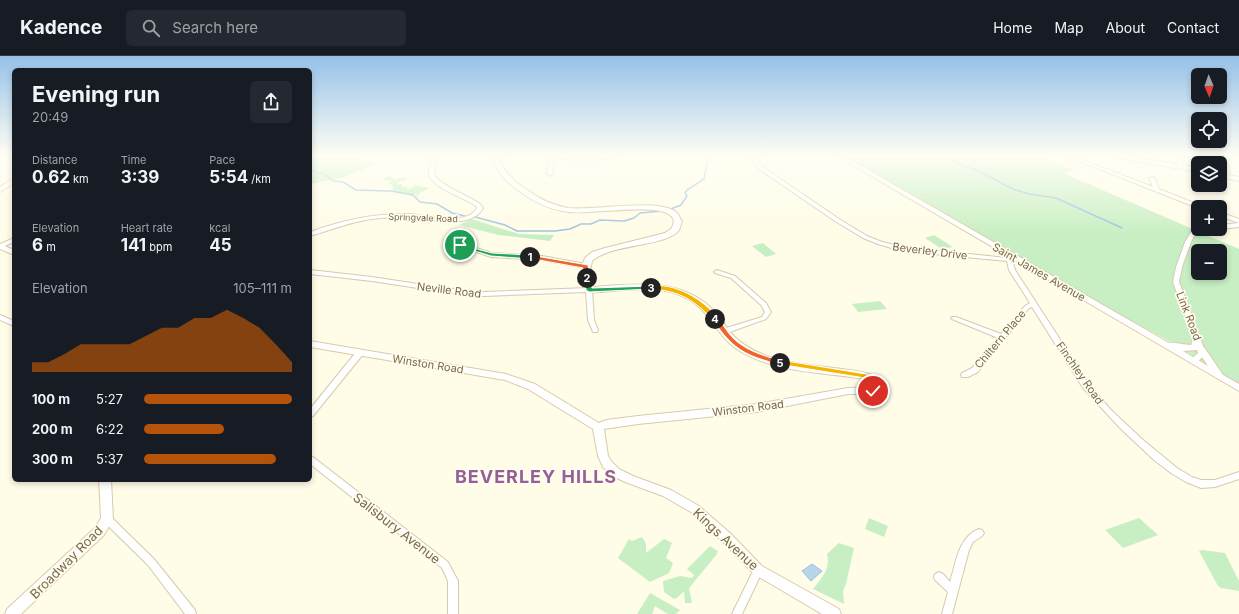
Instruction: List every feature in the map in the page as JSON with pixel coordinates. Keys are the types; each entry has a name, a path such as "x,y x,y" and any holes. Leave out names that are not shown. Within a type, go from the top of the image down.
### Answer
{"street":[{"path":"0,190 11,182"},
{"name":"Springvale Road","path":"312,233 338,224 371,217 410,216 457,220 468,218 476,214 480,208 478,205 438,182"},
{"path":"512,182 538,201 552,206 581,211 655,208 670,212 678,219 678,225 671,234 600,252 589,259 586,266 591,320 595,330"},
{"name":"Beverley Drive","path":"781,182 856,232 873,240 895,247 1013,260"},
{"name":"Saint James Avenue","path":"883,182 1013,260 1158,340 1239,388"},
{"path":"1134,182 1191,203"},
{"path":"1153,182 1156,190"},
{"path":"1227,217 1239,221"},
{"path":"1227,226 1239,225"},
{"name":"Link Road","path":"1191,236 1179,267 1176,282 1201,349 1202,354 1193,361"},
{"path":"0,246 12,241"},
{"path":"460,245 491,255 542,258 586,266"},
{"path":"0,246 12,251"},
{"name":"Finchley Road","path":"1013,260 1012,270 1086,386 1099,403 1166,466 1182,477 1202,485 1239,475"},
{"name":"Neville Road","path":"312,272 484,294 589,290"},
{"path":"717,272 733,277 764,304 768,312 764,318 725,331"},
{"name":"Winston Road","path":"312,344 523,381 554,399 585,421 598,427 606,424 638,420 757,408 848,391 873,391 878,388 878,384 876,382 866,376 780,362 761,357 741,348 730,339 706,307 679,292 663,288 589,290"},
{"name":"Chiltern Place","path":"965,375 975,370 1027,307 1034,304"},
{"path":"0,317 12,323"},
{"path":"954,318 1002,337"},
{"path":"1158,340 1181,348 1192,348 1196,346 1197,339"},
{"path":"1201,349 1221,377"},
{"path":"312,412 360,353"},
{"name":"Kings Avenue","path":"598,427 603,456 611,469 629,479 667,492 695,509 727,538 758,570 834,614"},
{"name":"Salisbury Avenue","path":"312,461 414,539 445,565 453,582 453,614"},
{"name":"Broadway Road","path":"12,614 100,531 107,519 105,482"},
{"path":"107,519 151,562 191,614"},
{"path":"947,614 966,544 979,533"},
{"path":"737,614 758,570"},
{"path":"939,577 953,591"}],"green space":[{"path":"399,182 396,184 401,184 403,187 410,186 407,187 408,190 415,185 429,188 418,194 419,197 417,197 417,195 393,191 393,186 389,183"},
{"path":"890,182 1084,182 1191,228 1191,236 1209,236 1239,249 1239,386 1176,345 1101,304"},
{"path":"472,219 519,234 554,235 550,241 499,235 459,225"},
{"path":"934,235 953,247 942,249 925,238"},
{"path":"763,243 776,254 766,257 752,246"},
{"path":"880,301 887,309 858,312 852,304"},
{"path":"869,518 888,526 884,537 865,529"},
{"path":"1139,518 1158,535 1123,548 1105,530"},
{"path":"642,537 646,544 646,553 664,539 672,543 666,558 673,563 669,573 650,582 618,558 629,539 632,541"},
{"path":"839,543 854,548 843,591 844,604 813,589 827,568 827,554"},
{"path":"710,546 718,551 689,588 692,603 685,603 684,591 674,599 664,592 663,581 680,576 692,578 694,575 687,569"},
{"path":"1202,550 1225,553 1239,581 1239,591 1221,588 1218,586 1199,551"},
{"path":"650,593 680,610 676,614 668,614 655,606 652,614 637,614"}],"water":[{"path":"812,564 822,571 811,581 802,571"}],"waterway":[{"path":"343,182 356,190 391,191 413,195 420,202 437,204 452,213 465,216"},
{"path":"671,209 681,205 687,196 685,193 687,190 699,182"},
{"path":"999,182 1013,189 1029,194 1056,198 1122,228"},
{"path":"475,217 505,225 517,231 555,231 570,229 581,224 591,224 600,220 624,221 634,218 640,213 661,211"}],"district":[{"name":"BEVERLEY HILLS","path":"536,477"}],"route":[{"path":"460,245 491,255 542,258 586,266 589,290 663,288 679,292 706,307 730,339 741,348 773,361 866,376 878,384 878,388 873,391"}]}
